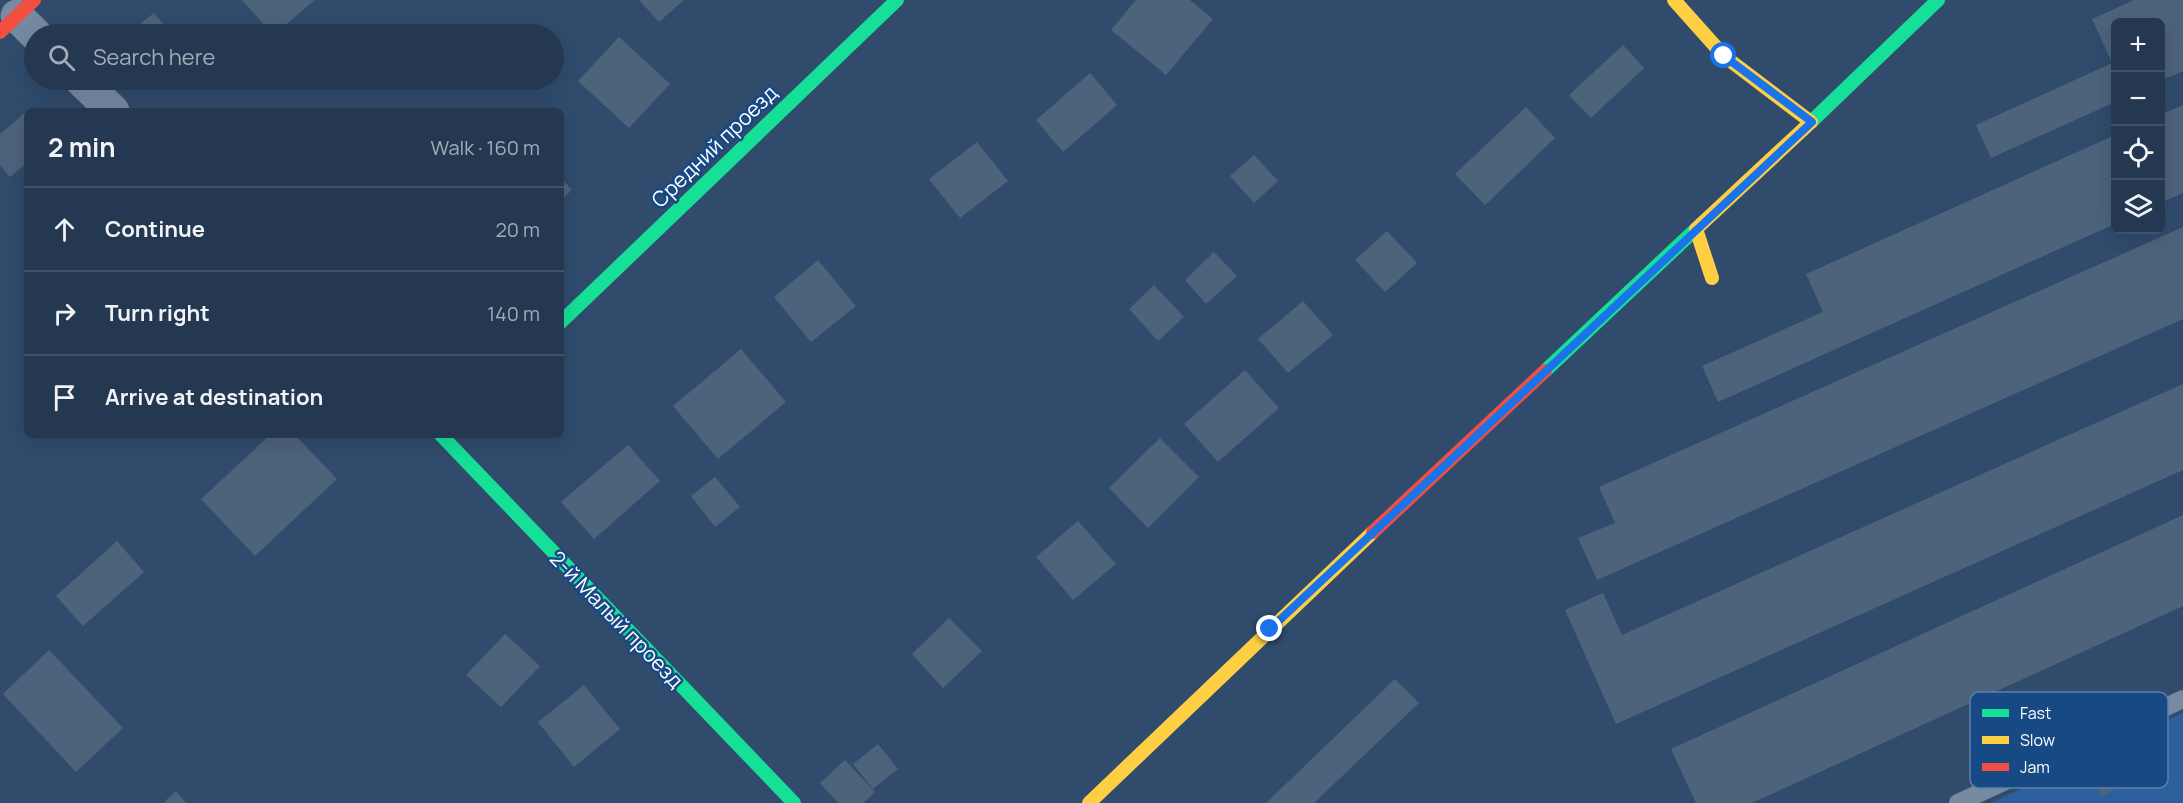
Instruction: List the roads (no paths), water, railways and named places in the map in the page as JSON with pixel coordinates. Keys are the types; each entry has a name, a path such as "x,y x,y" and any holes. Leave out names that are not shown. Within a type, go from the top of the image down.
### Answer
{"street":[{"name":"Средний проезд","path":"564,319 897,0"},
{"path":"1674,0 1724,56 1812,122"},
{"path":"1089,803 1278,621 1812,122 1938,0"},
{"path":"91,90 110,108"},
{"path":"1696,230 1713,278"},
{"name":"2-й Малый проезд","path":"444,438 794,803"}],"lane":[{"path":"2168,706 2183,699"},
{"path":"1958,803 1990,788"}]}
